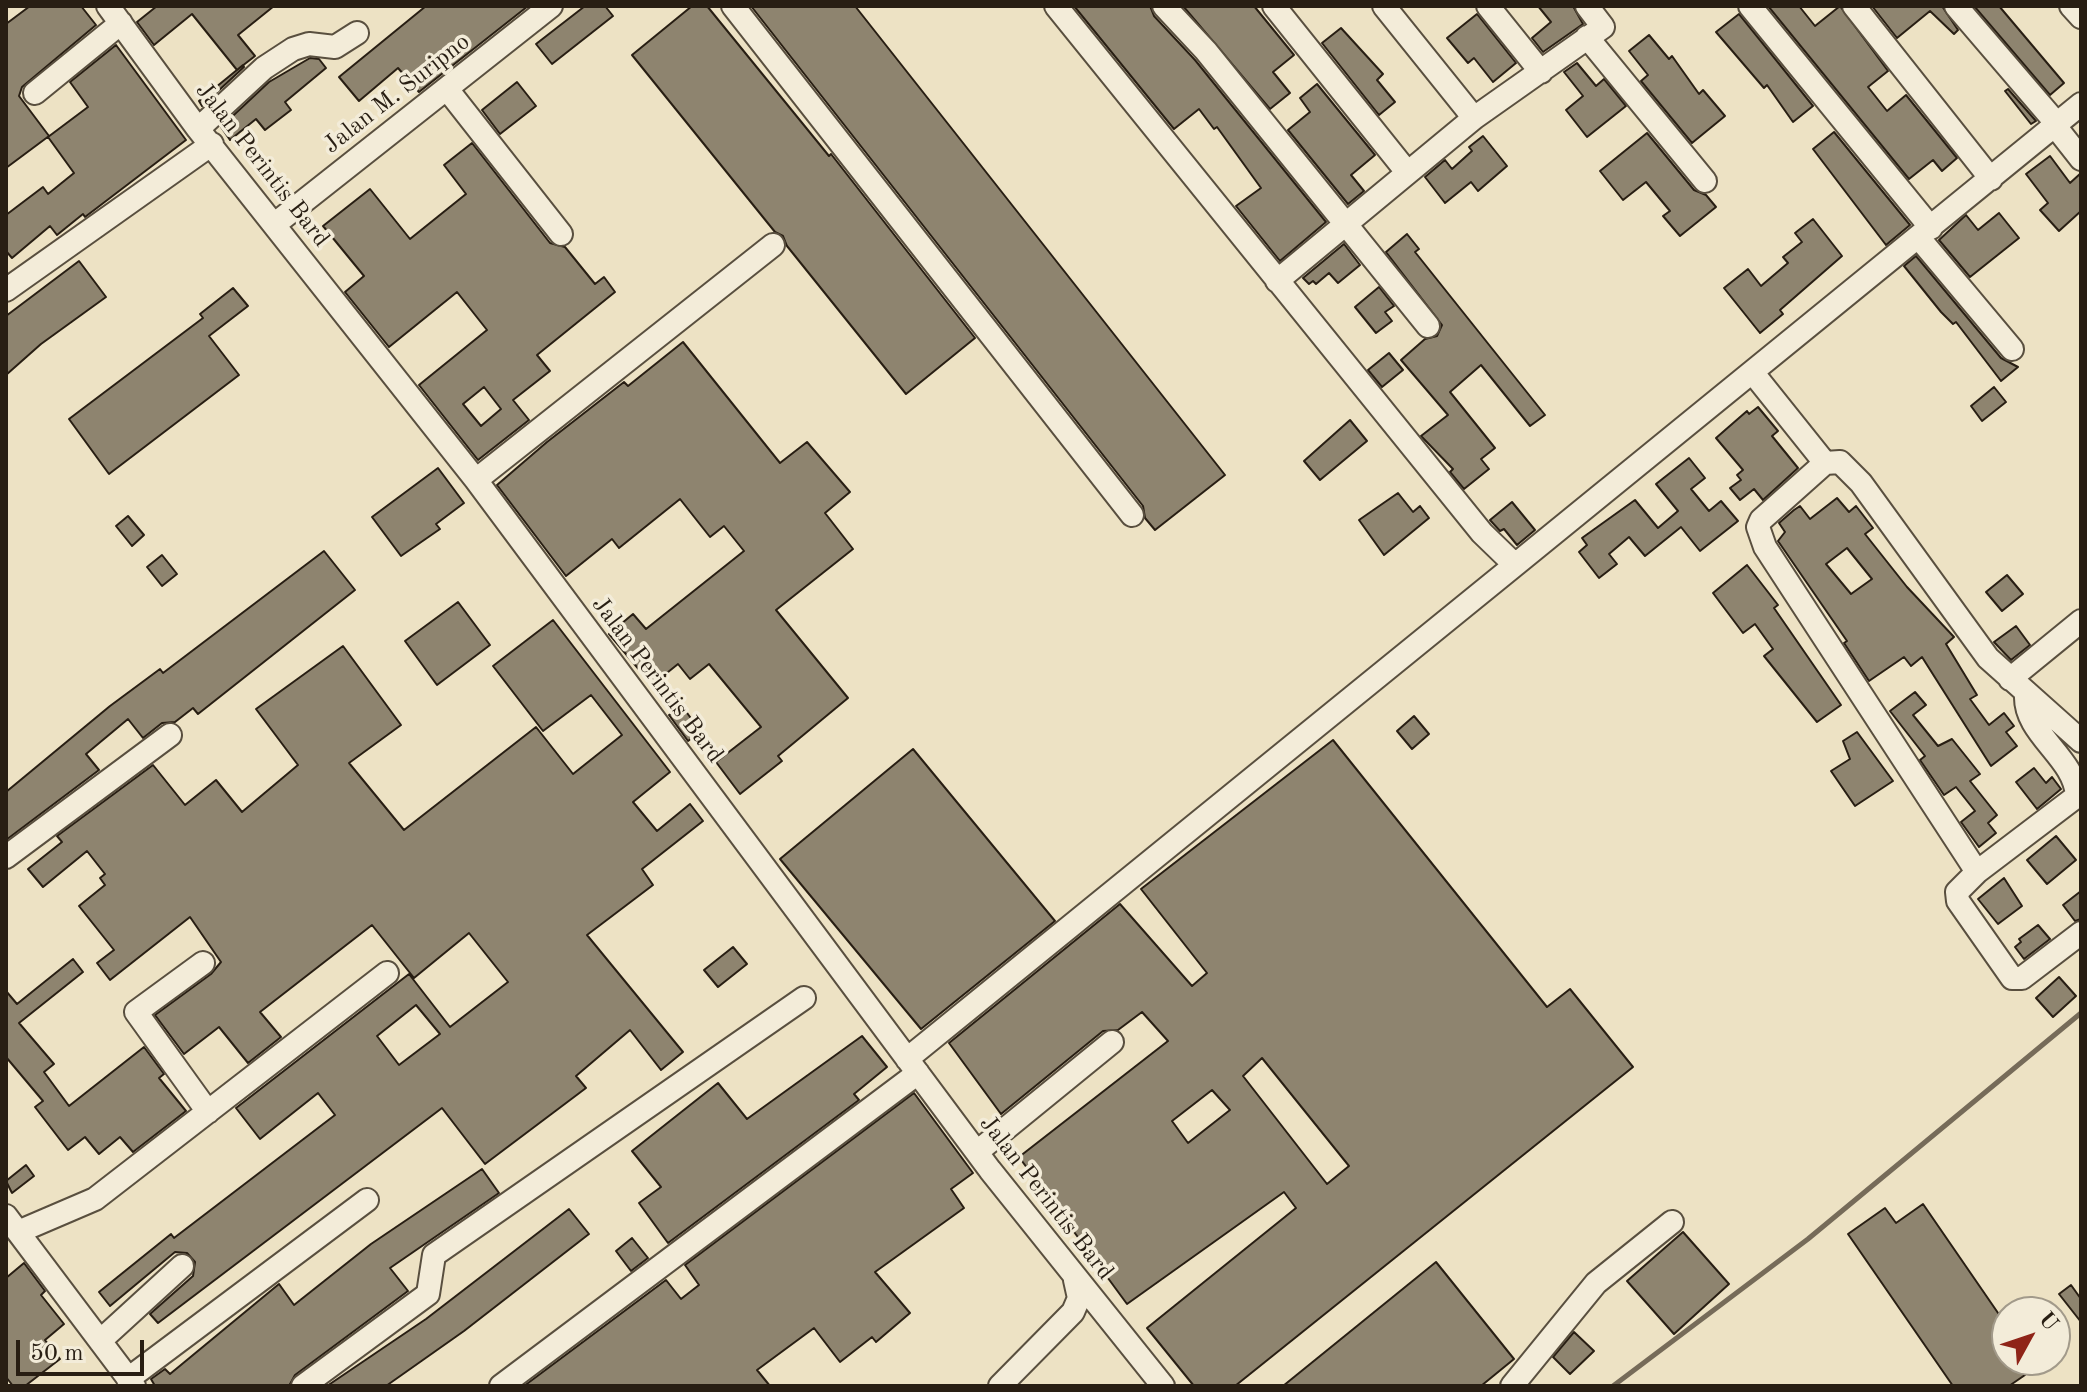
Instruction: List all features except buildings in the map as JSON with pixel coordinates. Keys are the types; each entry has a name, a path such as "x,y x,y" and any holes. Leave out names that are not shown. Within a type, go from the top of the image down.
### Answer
{"street":[{"name":"Jalan M. Suripno","path":"275,224 551,6"},
{"path":"733,6 1132,515"},
{"path":"1056,6 1482,533 1515,565"},
{"path":"1164,6 1206,51 1428,326"},
{"path":"1274,6 1407,172"},
{"path":"1384,6 1474,118"},
{"path":"1488,6 1541,72"},
{"path":"1277,281 1474,118 1603,27 1587,6"},
{"path":"1750,6 2012,349"},
{"path":"1854,6 1991,179"},
{"path":"1956,6 2081,159"},
{"path":"2071,6 2081,17"},
{"path":"35,93 114,14"},
{"name":"Jalan Perintis Bard","path":"114,14 205,136 476,480 977,1152 1075,1280 1163,1386"},
{"path":"6,290 205,136 264,68 293,49 309,44 335,47 357,33"},
{"path":"1587,37 1705,181"},
{"path":"447,89 561,234"},
{"path":"501,1386 912,1066 1515,565 2081,104"},
{"path":"476,480 773,245"},
{"path":"1753,373 1825,463"},
{"path":"1977,872 1759,535 1761,520 1825,463 1840,462 1850,469 1958,619 2018,687 2081,741"},
{"path":"2018,687 2081,621"},
{"path":"2018,687 2030,714 2066,767 2079,794 1977,872 1957,892 1958,901 2012,978 2022,978 2081,933"},
{"path":"6,857 170,735"},
{"path":"203,963 136,1012 208,1112"},
{"path":"367,1200 131,1382 12,1224 95,1199 387,973"},
{"path":"303,1386 428,1294 434,1255 804,998"},
{"path":"977,1152 1112,1042"},
{"path":"1512,1386 1596,1283 1672,1222"},
{"path":"100,1341 182,1266"},
{"path":"1000,1386 1073,1312 1079,1298 1075,1280"}],"waterway":[{"path":"1613,1386 1808,1239 2081,1013"}]}
